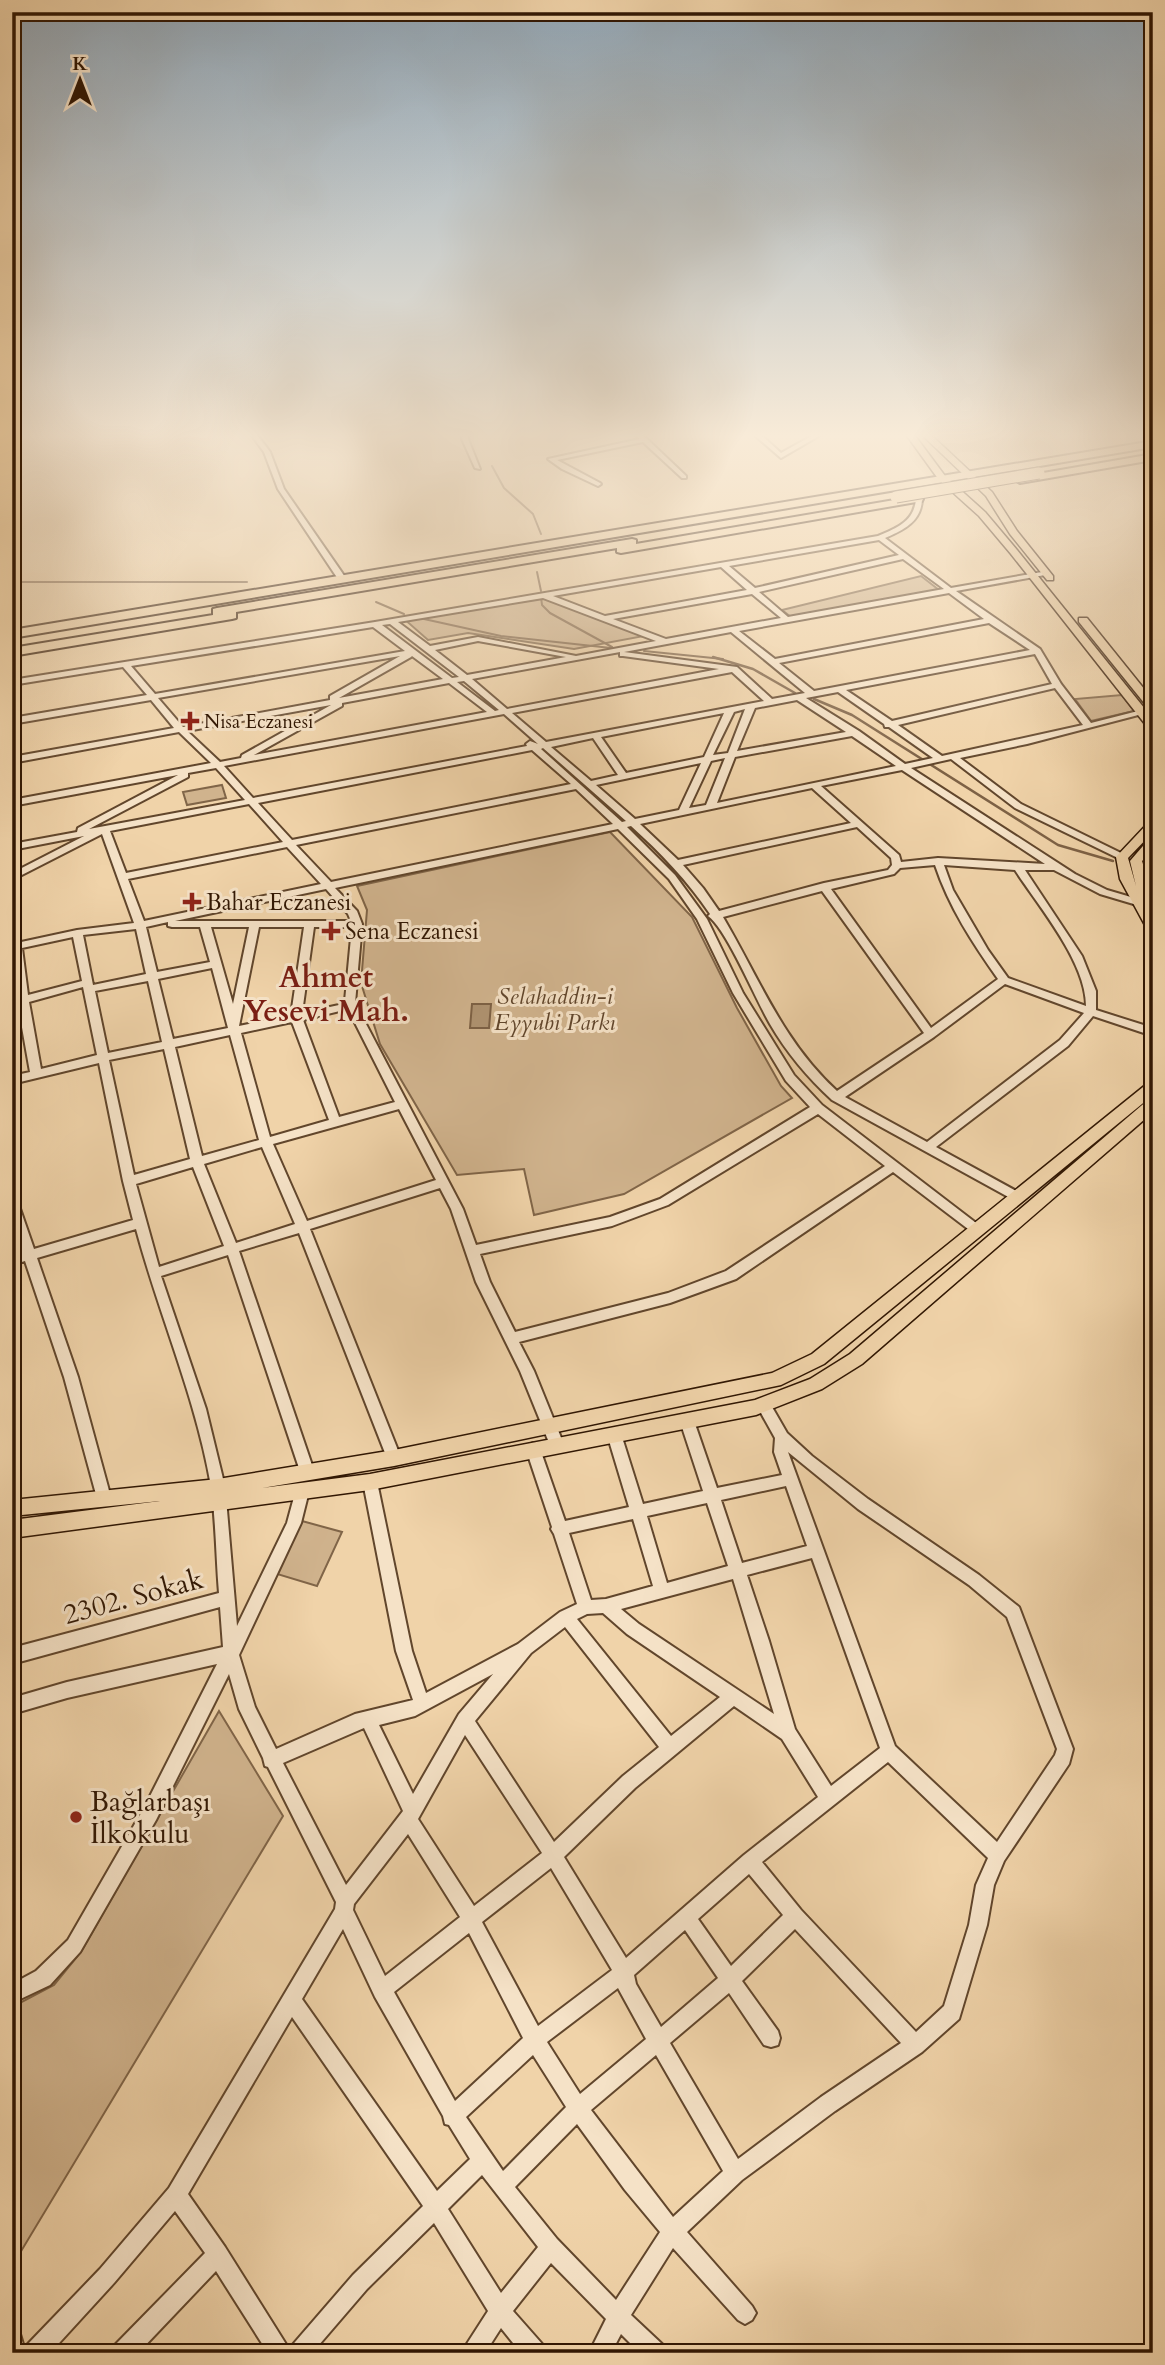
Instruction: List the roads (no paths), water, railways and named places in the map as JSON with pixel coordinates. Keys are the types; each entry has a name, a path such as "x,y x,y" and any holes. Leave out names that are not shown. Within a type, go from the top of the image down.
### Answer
{"highway":[{"path":"12,646 561,543"},
{"path":"582,547 596,543"},
{"path":"12,639 603,543"},
{"path":"582,547 616,543"},
{"path":"12,652 659,543"},
{"path":"12,634 188,604 348,583"},
{"path":"206,619 348,583"}],"main road":[{"path":"1006,543 1153,727"},
{"path":"1023,543 1153,707"},
{"path":"1153,825 1122,857 1126,879 1153,927"},
{"path":"1153,842 1136,861 1141,881 1153,906"},
{"path":"12,1529 305,1483 370,1482 533,1450 553,1436 775,1380 818,1359 1153,1087"},
{"path":"305,1483 394,1458 553,1436 614,1434 687,1421 763,1404 816,1384 856,1359 1153,1104"},
{"path":"12,1508 104,1498 219,1495"}],"street":[{"path":"320,543 348,583"},
{"path":"12,683 849,543"},
{"path":"887,543 990,620 1037,651 1057,685 1089,726"},
{"path":"605,618 754,591 905,556"},
{"path":"723,565 786,620"},
{"path":"12,760 1045,573"},
{"path":"543,594 666,642"},
{"path":"774,662 990,620"},
{"path":"391,621 464,678 533,747 672,877 702,919 745,1004 790,1078 818,1108 976,1229"},
{"path":"375,624 545,746 632,822 674,864 718,915 785,1040 817,1082 836,1097 1016,1196"},
{"path":"733,630 811,693"},
{"path":"428,649 478,639 582,658"},
{"path":"12,847 1037,651"},
{"path":"12,721 412,652"},
{"path":"323,704 412,652"},
{"path":"613,652 734,669 770,702"},
{"path":"125,664 180,729 217,764 248,802 345,902 357,924 350,1003 457,1209 483,1282 553,1436"},
{"path":"12,803 734,669"},
{"path":"888,725 1057,685"},
{"path":"838,688 935,759"},
{"path":"797,696 1056,867 1098,891 1137,902"},
{"path":"236,762 347,699"},
{"path":"711,805 751,706"},
{"path":"683,811 730,710"},
{"path":"36,1074 18,1001 15,947 77,933 140,925 952,756 1142,713"},
{"path":"590,784 707,759 856,733"},
{"path":"596,736 624,777"},
{"path":"952,756 1018,806 1122,857"},
{"path":"68,836 199,768"},
{"path":"813,784 896,857 897,865"},
{"path":"122,877 577,786"},
{"path":"674,864 859,824"},
{"path":"12,877 105,829"},
{"path":"12,1994 43,1978 74,1946 150,1814 206,1707 294,1523 305,1483 232,1249 197,1162 140,925 105,829"},
{"path":"702,919 824,886 891,872 897,865 938,861 1056,867"},
{"path":"938,861 948,890 982,951 1004,980 1153,1032"},
{"path":"928,1147 1064,1043 1091,1012 1091,991 1077,956 1018,867"},
{"path":"824,886 930,1034"},
{"path":"140,925 357,924"},
{"path":"205,925 266,1142 394,1458"},
{"path":"309,925 296,1017 335,1122"},
{"path":"233,1030 254,926"},
{"path":"77,933 129,1181 154,1273 199,1409 219,1495 231,1653 247,1709 345,1906 382,1990 452,2117 551,2247 655,2353"},
{"path":"18,1001 215,964"},
{"path":"836,1097 1004,980"},
{"path":"12,1080 102,1058 342,1008 350,1003"},
{"path":"129,1181 401,1104"},
{"path":"472,1251 612,1221 664,1202 818,1108"},
{"path":"510,1339 670,1298 732,1275 893,1166"},
{"path":"154,1273 442,1183"},
{"path":"12,1203 71,1377 104,1498"},
{"path":"12,1260 140,1223"},
{"path":"600,2353 619,2315 671,2233 735,2173 828,2104 915,2045 952,2012 978,1925 985,1885 998,1855 1063,1758 1065,1749 1020,1624 1002,1601 863,1504 782,1437 763,1404"},
{"path":"687,1421 788,1733 828,1798"},
{"path":"614,1434 662,1590"},
{"path":"782,1437 781,1452 890,1751 998,1855"},
{"path":"533,1450 586,1607"},
{"path":"558,1530 791,1479"},
{"path":"370,1482 404,1651 422,1704"},
{"path":"271,1760 330,1732 422,1704 525,1648 566,1617 586,1607 606,1606 816,1550"},
{"name":"2302. Sokak","path":"12,1656 228,1598"},
{"path":"606,1606 634,1629 788,1733"},
{"path":"566,1617 670,1748"},
{"path":"35,2353 107,2276 176,2195 292,2001 345,1906 410,1815 465,1720 525,1648"},
{"path":"12,1706 67,1690 231,1653"},
{"path":"382,1990 553,1855 629,1782 732,1697"},
{"path":"368,1719 410,1815 471,1919 535,2040 624,2174 671,2233 745,2313"},
{"path":"465,1720 553,1855 624,1972 626,1987 735,2173"},
{"path":"452,2117 535,2040 624,1972 750,1861 890,1751"},
{"path":"750,1861 795,1916 915,2045"},
{"path":"502,2186 579,2108 730,1980 795,1916"},
{"path":"687,1918 771,2038"},
{"path":"292,2001 435,2206 500,2311 535,2353"},
{"path":"298,2353 360,2282 483,2160"},
{"path":"176,2195 218,2253 280,2353"},
{"path":"472,2353 500,2311 551,2247"},
{"path":"129,2350 218,2253"},
{"path":"12,2342 15,2353"}],"waterway":[{"path":"537,572 541,591"},
{"path":"12,582 247,582"},
{"path":"541,597 542,605 550,613 612,647"},
{"path":"376,602 404,614"},
{"path":"424,619 501,636 611,648"},
{"path":"644,651 718,658"},
{"path":"713,657 718,658"},
{"path":"718,658 723,659"},
{"path":"718,658 753,669 795,693"},
{"path":"814,699 852,715 1058,845 1113,861"}],"place":[{"name":"Nisa Eczanesi","path":"190,721"},
{"name":"Bahar Eczanesi","path":"192,902"},
{"name":"Sena Eczanesi","path":"331,931"},
{"name":"Bağlarbaşı İlkokulu","path":"76,1817"}],"district":[{"name":"Ahmet Yesevi Mah.","path":"326,994"}],"park label":[{"name":"Selahaddin-i Eyyubi Parkı","path":"555,1009"}]}
